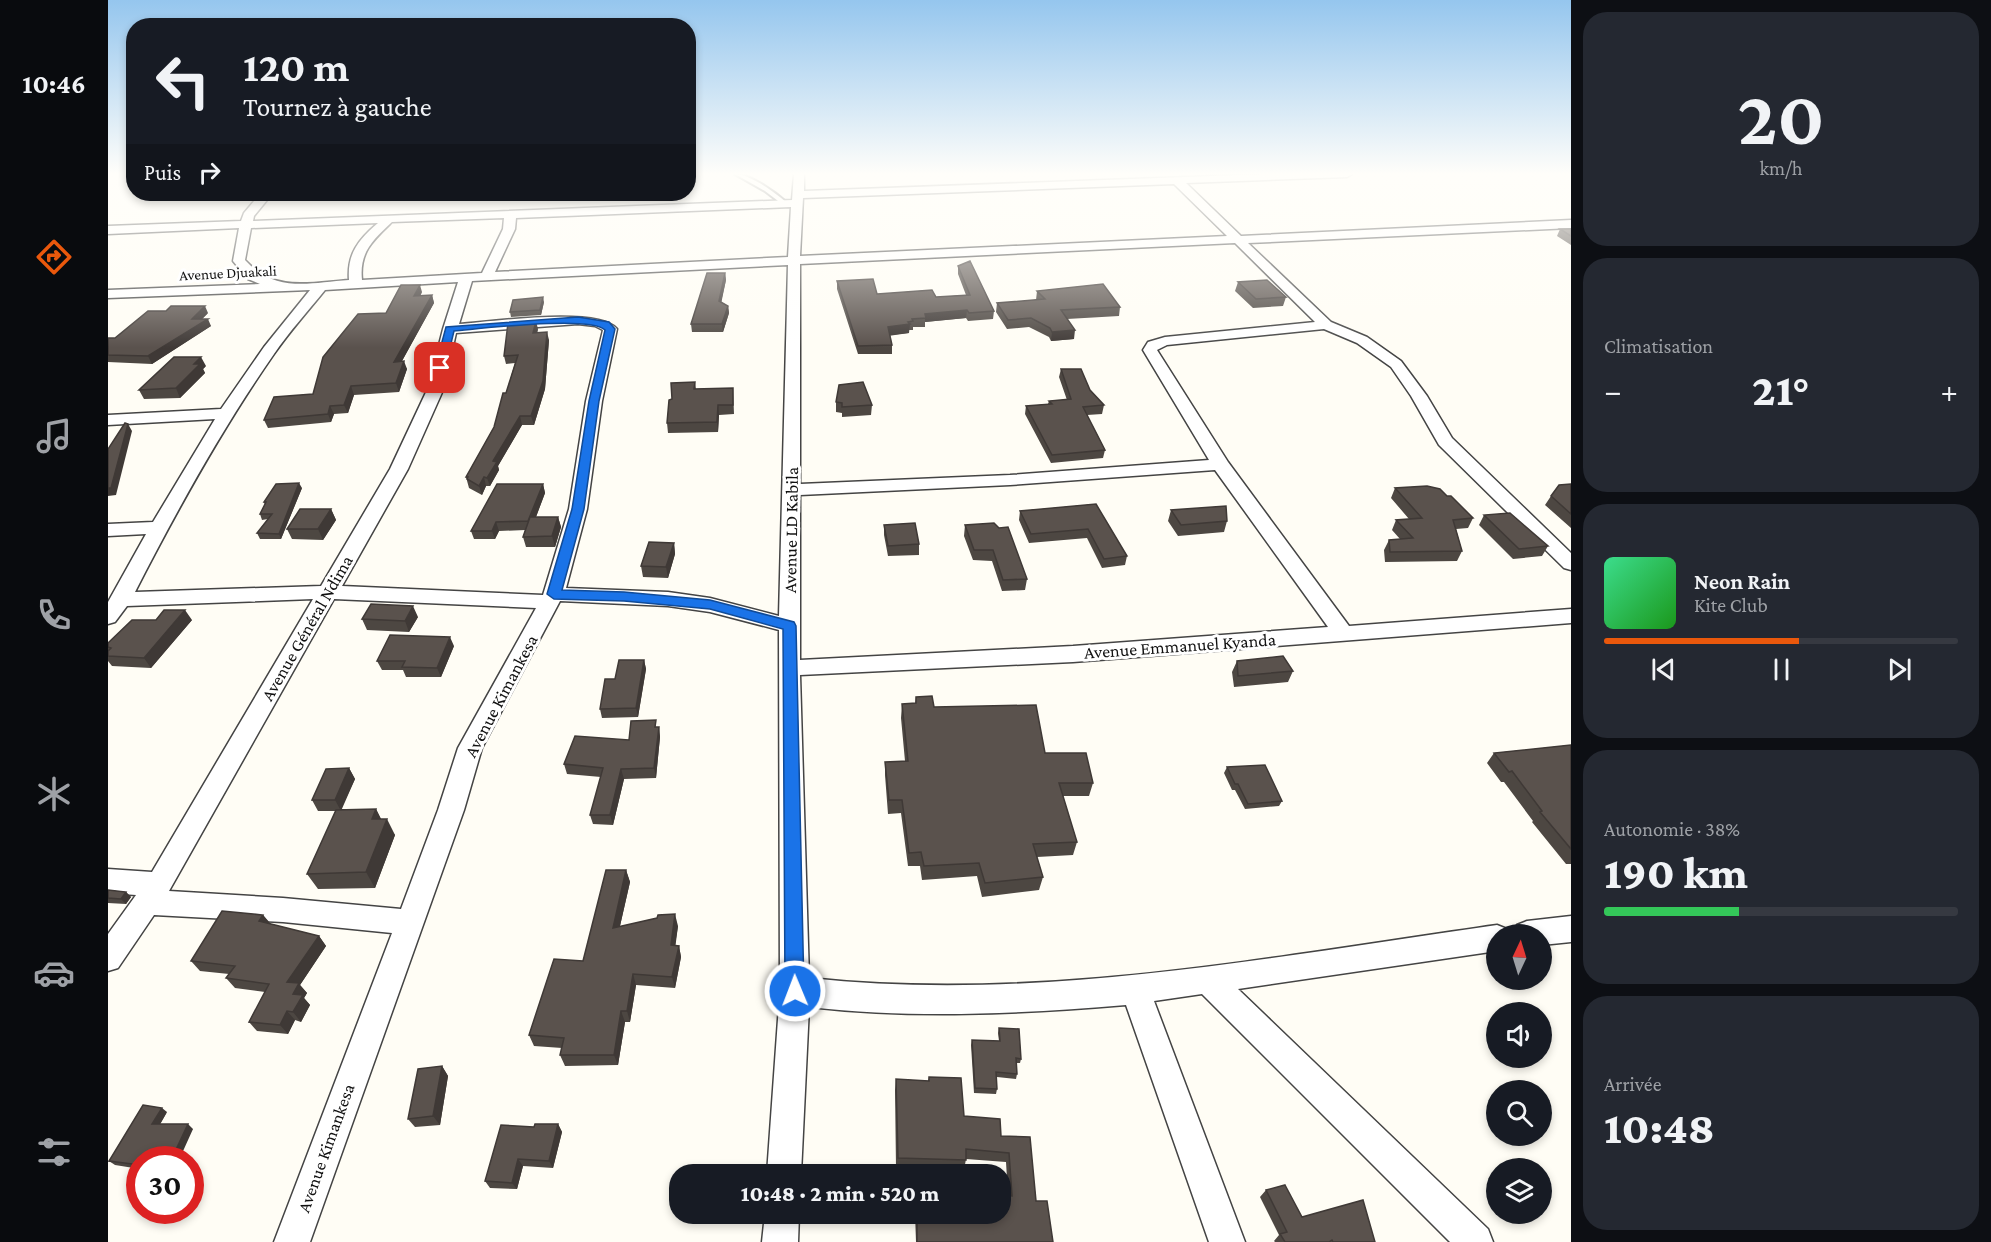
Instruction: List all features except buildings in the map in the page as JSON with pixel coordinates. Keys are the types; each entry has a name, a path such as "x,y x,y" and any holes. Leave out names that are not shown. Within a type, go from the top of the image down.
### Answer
{"street":[{"path":"245,232 239,261 253,276 275,287"},
{"path":"356,284 353,262 358,250 376,232"},
{"name":"Avenue Général Ndima","path":"108,958 153,893 399,468 436,388 450,329 476,278 507,232"},
{"name":"Avenue LD Kabila","path":"785,1164 795,991 789,668 796,232"},
{"path":"1231,232 1326,325 1362,340 1396,364 1419,396 1445,441 1571,564"},
{"name":"Avenue Djuakali","path":"108,294 321,286 794,260 1406,232"},
{"path":"108,617 121,599 159,527 226,414 269,350 321,286"},
{"name":"Avenue Kimankesa","path":"292,1242 451,810 470,748 552,598 578,509 594,401 610,329 597,321 578,320 450,329"},
{"path":"1326,325 1165,341 1153,345 1150,350 1220,464 1344,634"},
{"path":"108,420 226,414"},
{"path":"792,490 1010,480 1220,464"},
{"path":"108,530 159,527"},
{"path":"121,599 328,592 552,598 624,596 710,605 790,626"},
{"name":"Avenue Emmanuel Kyanda","path":"789,668 1073,654 1571,616"},
{"path":"108,881 153,893 283,910 408,922"},
{"path":"1552,931 1571,929"},
{"path":"795,991 858,998 969,1000 1036,998 1135,990 1328,960 1486,939"},
{"path":"1208,980 1475,1242"},
{"path":"1135,990 1227,1242"},
{"path":"780,1242 781,1224"}],"route":[{"path":"440,368 450,329 578,320 605,324 610,329 594,401 578,509 554,594 668,599 731,609 790,626 795,991"}]}
